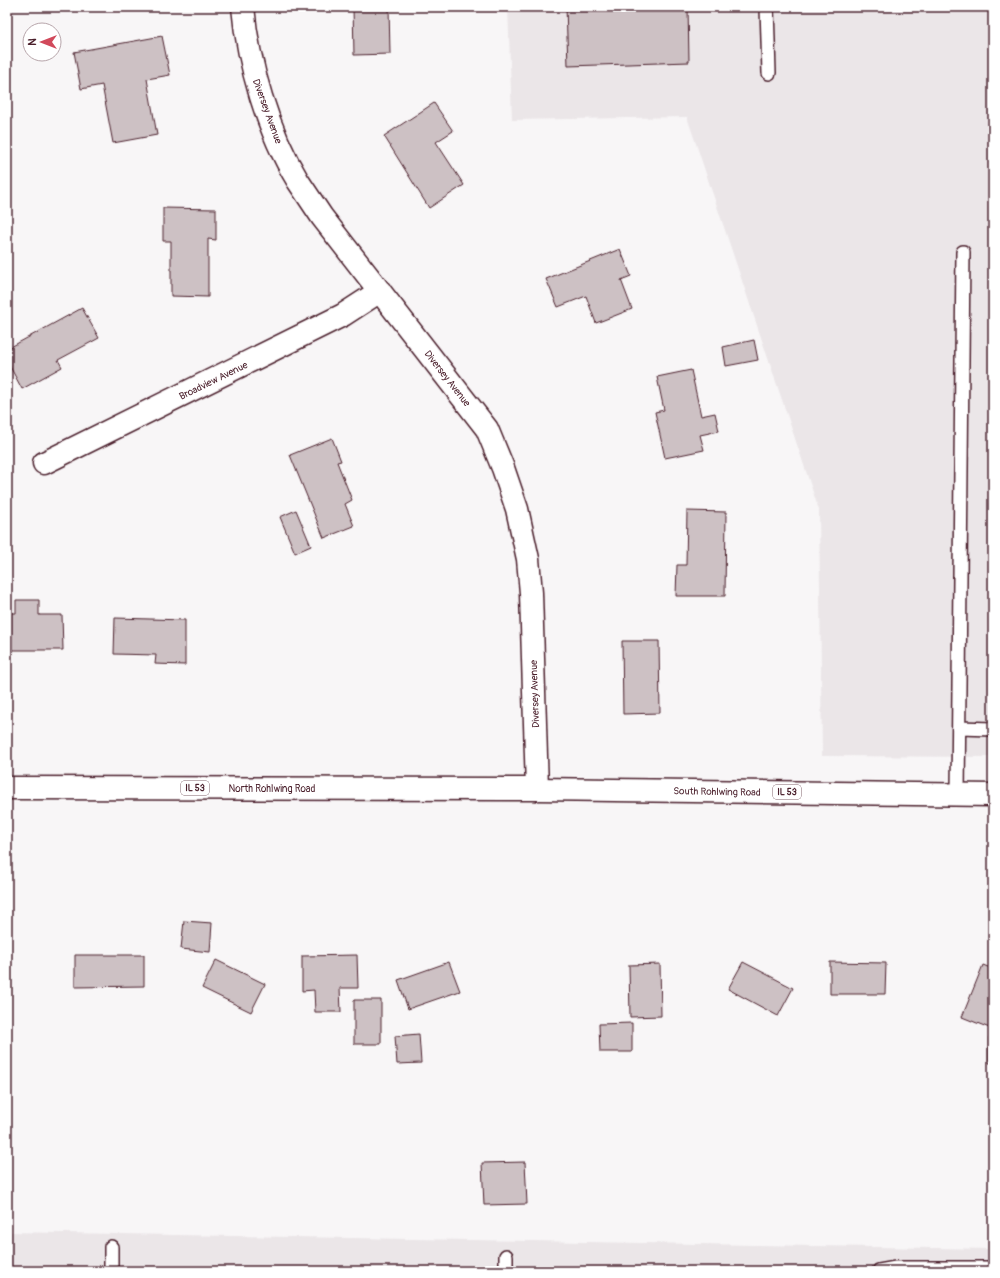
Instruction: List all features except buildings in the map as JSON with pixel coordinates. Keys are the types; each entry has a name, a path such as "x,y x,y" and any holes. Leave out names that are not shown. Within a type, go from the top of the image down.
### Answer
{"street":[{"name":"Diversey Avenue","path":"243,7 250,50 257,81 266,110 283,151 298,180 322,217 487,429 503,468 517,509 528,559 531,593 537,789"},
{"name":"Broadview Avenue","path":"44,463 343,315 380,291"},
{"name":"North Rohlwing Road","path":"7,788 537,789"},
{"name":"South Rohlwing Road","path":"537,789 993,795"}],"lane":[{"path":"767,7 769,73"},
{"path":"958,795 963,252"},
{"path":"959,728 993,729"},
{"path":"111,1247 111,1271"},
{"path":"506,1256 506,1271"},
{"path":"879,1271 896,1268 993,1268"}],"shaded area":[{"path":"508,7 993,7 993,757 822,756 819,510 687,117 512,120"},
{"path":"7,1232 993,1249 993,1271 7,1271"}]}
